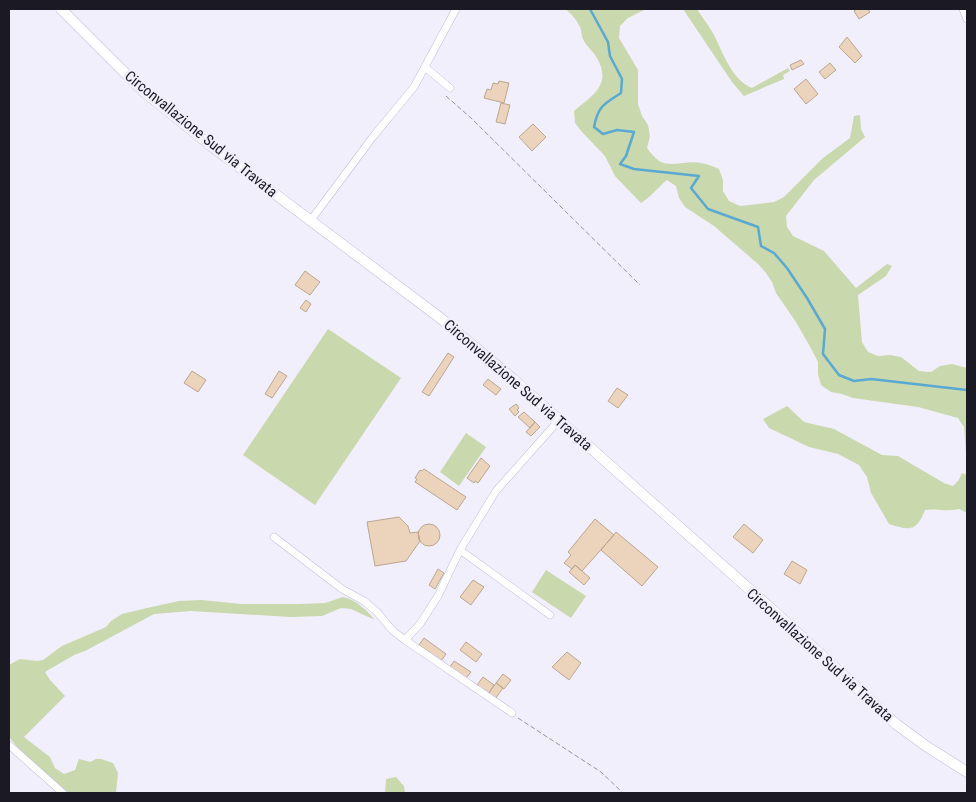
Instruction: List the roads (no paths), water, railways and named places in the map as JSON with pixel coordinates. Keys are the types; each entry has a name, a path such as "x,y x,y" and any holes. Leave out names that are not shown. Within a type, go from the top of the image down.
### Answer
{"street":[{"name":"Circonvallazione Sud via Travata","path":"61,9 142,90 210,145 439,317 559,420 775,612 896,724 967,772"},
{"path":"311,220 372,138 414,87 456,9"},
{"path":"963,9 967,19"},
{"path":"425,67 450,88"},
{"path":"405,640 420,624 438,596 460,550 496,491 559,420"},
{"path":"274,537 342,589 364,601 377,612 393,631 405,640 512,713"},
{"path":"460,550 550,615"},
{"path":"9,745 63,793"}],"waterway":[{"path":"590,9 608,42 610,56 622,79 621,93 603,106 594,127 603,134 617,130 634,132 626,156 620,164 634,169 699,176 691,188 708,209 758,227 761,246 774,253 787,268 825,329 823,354 839,375 854,381 871,379 967,390"}]}
